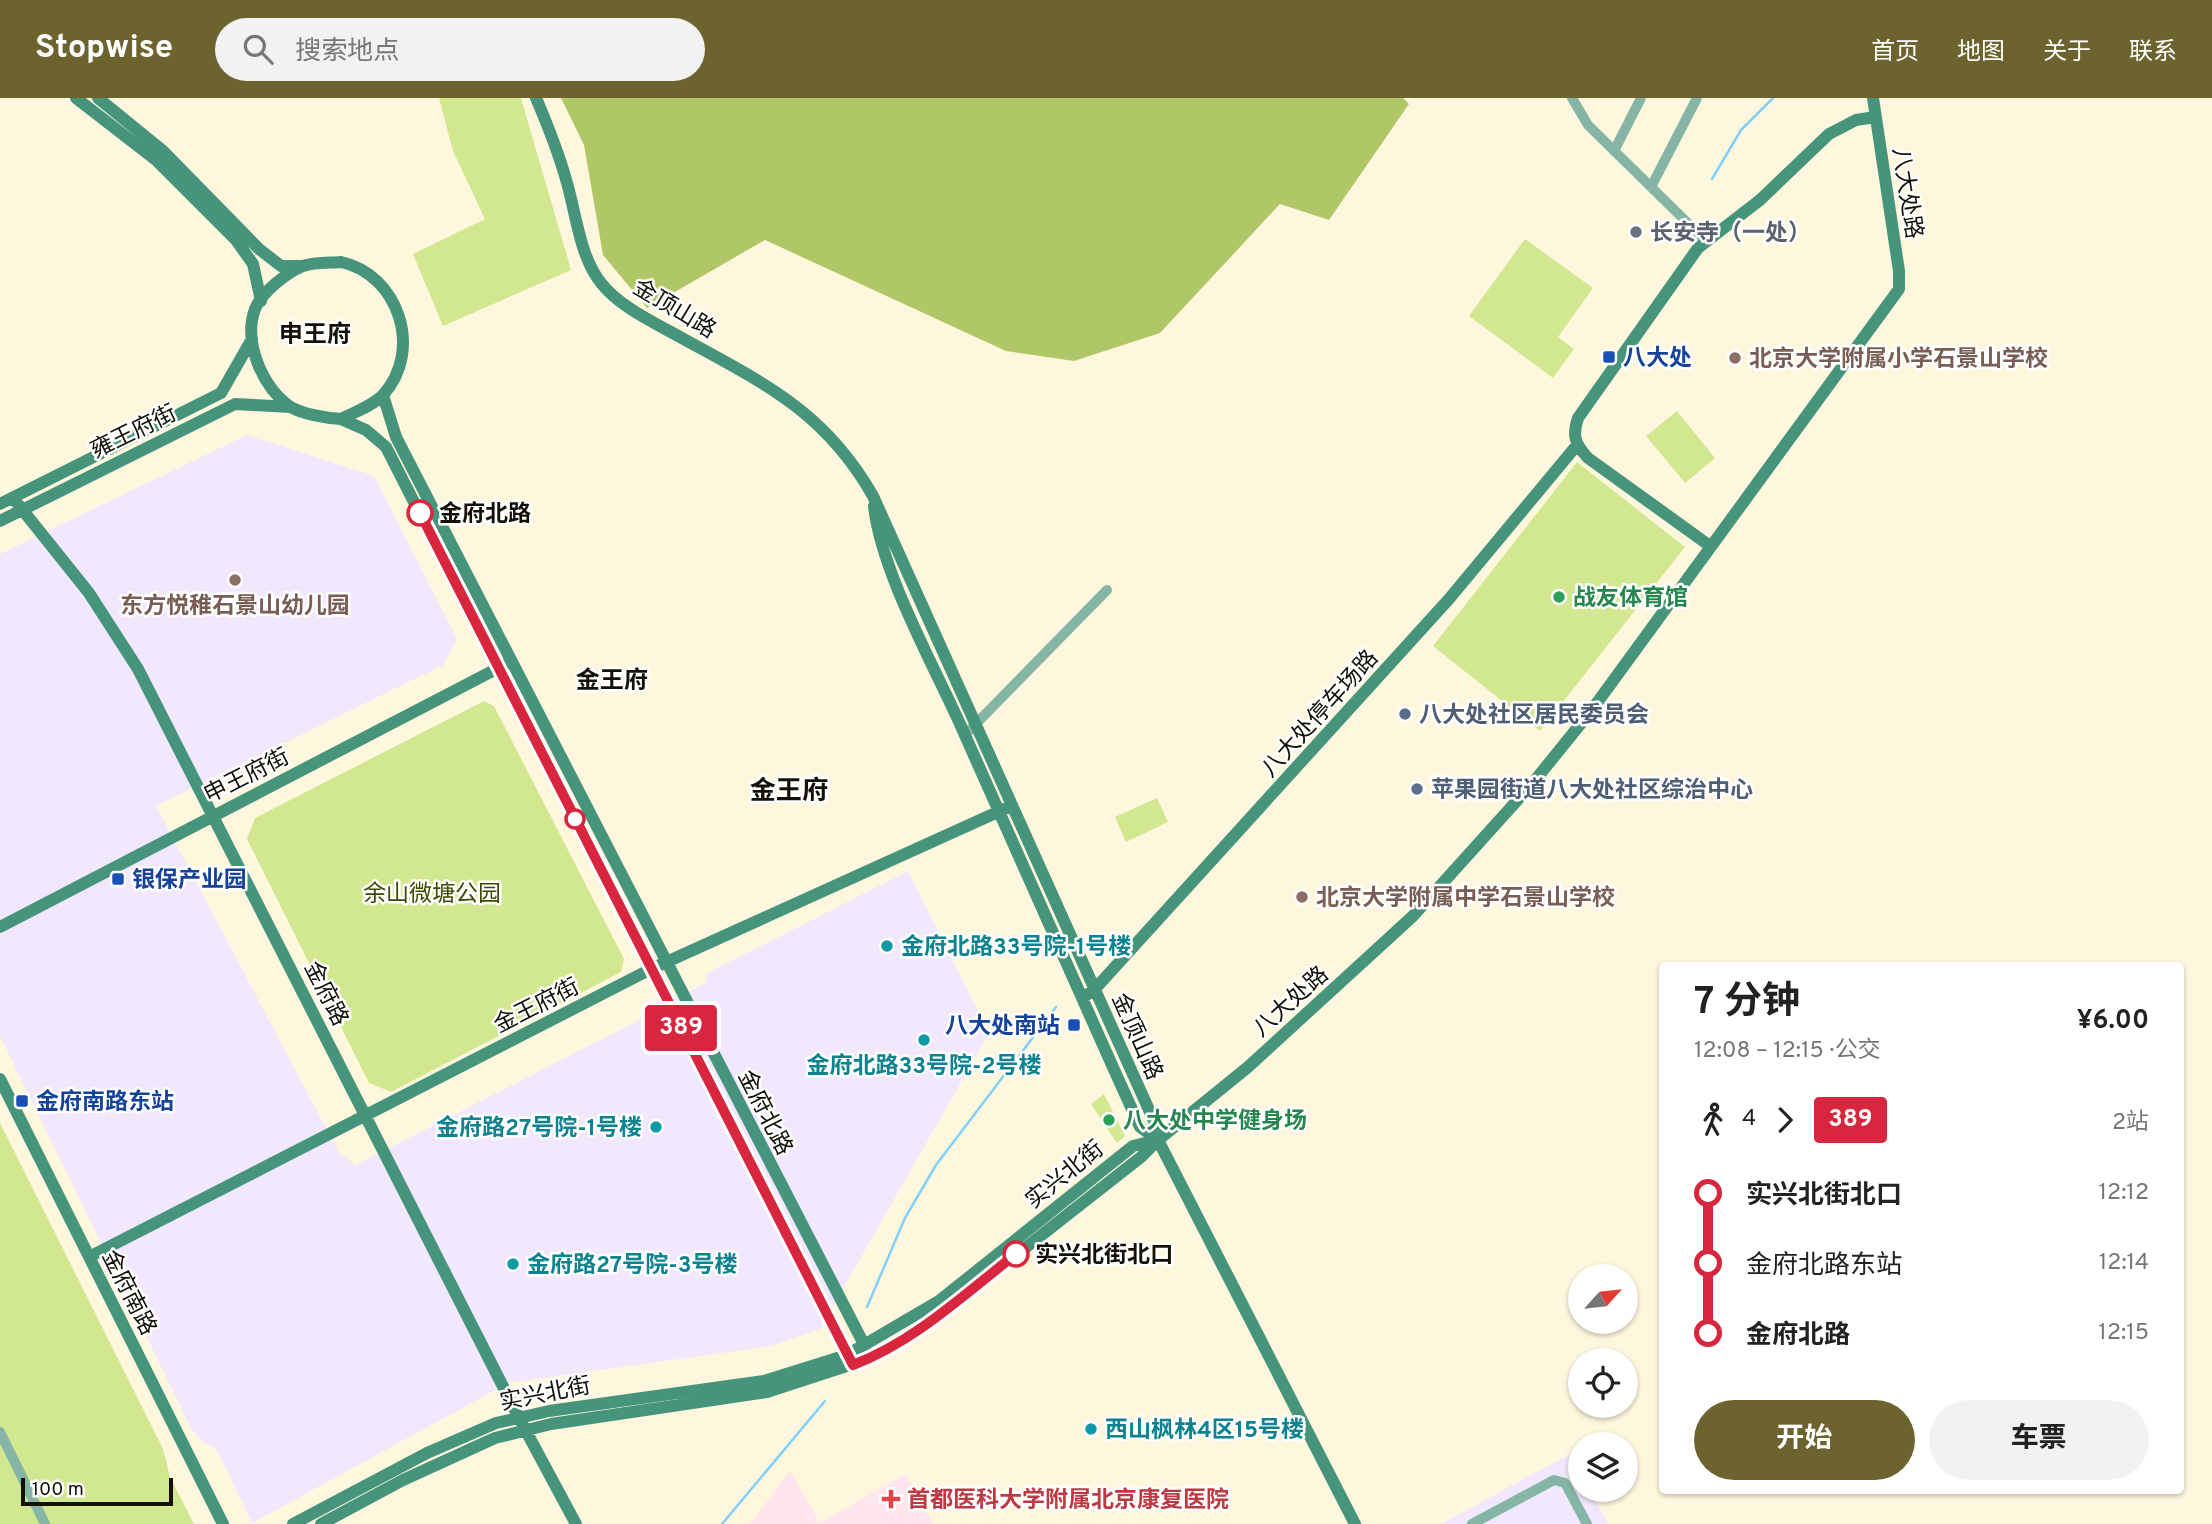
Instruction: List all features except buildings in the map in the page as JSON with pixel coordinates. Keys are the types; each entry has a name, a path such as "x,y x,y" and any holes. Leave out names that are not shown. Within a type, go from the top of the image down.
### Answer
{"street":[{"path":"76,98 156,160 236,240 253,264 261,301"},
{"path":"97,98 163,151 259,249 281,266 341,262 358,266 378,281 392,298 400,317 403,350 383,395 341,419 291,407 270,388 259,367 252,339 255,309 279,280 304,266"},
{"name":"金顶山路","path":"536,98 566,181 591,266 600,282 646,318 764,383 803,410 841,447 873,496 1154,1121 1158,1140"},
{"path":"1572,98 1588,125 1706,241"},
{"path":"1614,150 1641,98"},
{"path":"1651,187 1697,98"},
{"name":"八大处路","path":"1158,1140 1248,1067 1413,916 1532,784 1591,711 1896,294 1900,284 1899,271 1872,98"},
{"path":"1710,546 1588,457 1577,445 1573,432 1578,418 1698,248 1760,200 1813,146 1844,125 1875,117"},
{"name":"雍王府街","path":"0,504 221,393 252,339"},
{"name":"金府北路","path":"383,395 396,437 869,1352"},
{"name":"雍王府街","path":"0,521 234,404 291,407"},
{"name":"金府北路","path":"341,419 366,430 386,447 850,1360"},
{"name":"八大处停车场路","path":"1082,999 1450,599 1577,445"},
{"name":"金顶山路","path":"873,496 876,524 893,574 1140,1127 1158,1140"},
{"name":"金府路","path":"13,498 89,593 138,669 576,1524"},
{"path":"965,735 1107,590"},
{"name":"申王府街","path":"0,926 512,661"},
{"name":"金王府街","path":"89,1257 651,969 1011,806"},
{"name":"金府南路","path":"0,1079 223,1524"},
{"path":"1158,1140 1355,1524"},
{"name":"实兴北街","path":"293,1524 456,1439 522,1423 764,1381 850,1360 869,1352 939,1301 1133,1146 1158,1140"},
{"name":"实兴北街","path":"321,1524 455,1454 522,1423"},
{"path":"0,1432 45,1524"},
{"path":"1472,1524 1554,1480 1565,1483 1587,1524"}],"shaded area":[{"path":"247,435 374,476 457,639 443,665 156,806 339,1153 356,1165 626,1027 708,981 706,974 908,871 989,1033 820,1329 772,1346 508,1383 252,1523 214,1447 203,1442 192,1430 0,1036 0,554"},
{"path":"1568,1455 1568,1502 1596,1502 1608,1524 1441,1524"},
{"name":"首都医科大学附属北京康复医院","path":"790,1471 820,1523 906,1474 933,1524 750,1524"}],"green space":[{"path":"439,98 521,98 571,270 443,326 413,254 485,219 453,151"},
{"path":"561,98 1403,98 1409,104 1329,220 1280,204 1160,333 1074,361 1006,351 765,240 647,308 603,255 584,145"},
{"path":"1525,239 1593,288 1558,337 1574,349 1553,378 1469,316"},
{"path":"1677,411 1715,458 1685,483 1646,436"},
{"name":"战友体育馆","path":"1577,462 1685,547 1540,731 1433,646"},
{"name":"余山微塘公园","path":"484,701 494,706 624,959 621,972 391,1092 369,1083 247,839 255,818"},
{"path":"1157,798 1168,822 1126,842 1115,817"},
{"name":"八大处中学健身场","path":"1104,1094 1125,1136 1117,1143 1091,1104"},
{"path":"0,1123 163,1449 170,1477 194,1524 0,1524"}],"waterway":[{"path":"1712,179 1741,130 1773,98"},
{"path":"867,1307 905,1218 936,1165 1056,1007"},
{"path":"722,1524 825,1401"}],"bus line":[{"name":"389","path":"420,513 853,1365 871,1358 922,1327 1016,1254"}],"place":[{"name":"长安寺（一处）","path":"1636,232"},
{"name":"八大处","path":"1609,357"},
{"name":"北京大学附属小学石景山学校","path":"1735,358"},
{"name":"金府北路","path":"420,513"},
{"name":"东方悦稚石景山幼儿园","path":"235,580"},
{"name":"战友体育馆","path":"1559,597"},
{"name":"八大处社区居民委员会","path":"1405,714"},
{"name":"苹果园街道八大处社区综治中心","path":"1417,789"},
{"name":"银保产业园","path":"118,879"},
{"name":"北京大学附属中学石景山学校","path":"1302,897"},
{"name":"金府北路33号院-1号楼","path":"887,946"},
{"name":"八大处南站","path":"1074,1025"},
{"name":"金府北路33号院-2号楼","path":"924,1040"},
{"name":"金府南路东站","path":"22,1101"},
{"name":"八大处中学健身场","path":"1109,1120"},
{"name":"金府路27号院-1号楼","path":"656,1127"},
{"name":"实兴北街北口","path":"1016,1254"},
{"name":"金府路27号院-3号楼","path":"513,1264"},
{"name":"西山枫林4区15号楼","path":"1091,1429"},
{"name":"首都医科大学附属北京康复医院","path":"891,1499"}],"district":[{"name":"申王府","path":"315,334"},
{"name":"金王府","path":"612,680"},
{"name":"金王府","path":"789,790"}]}
